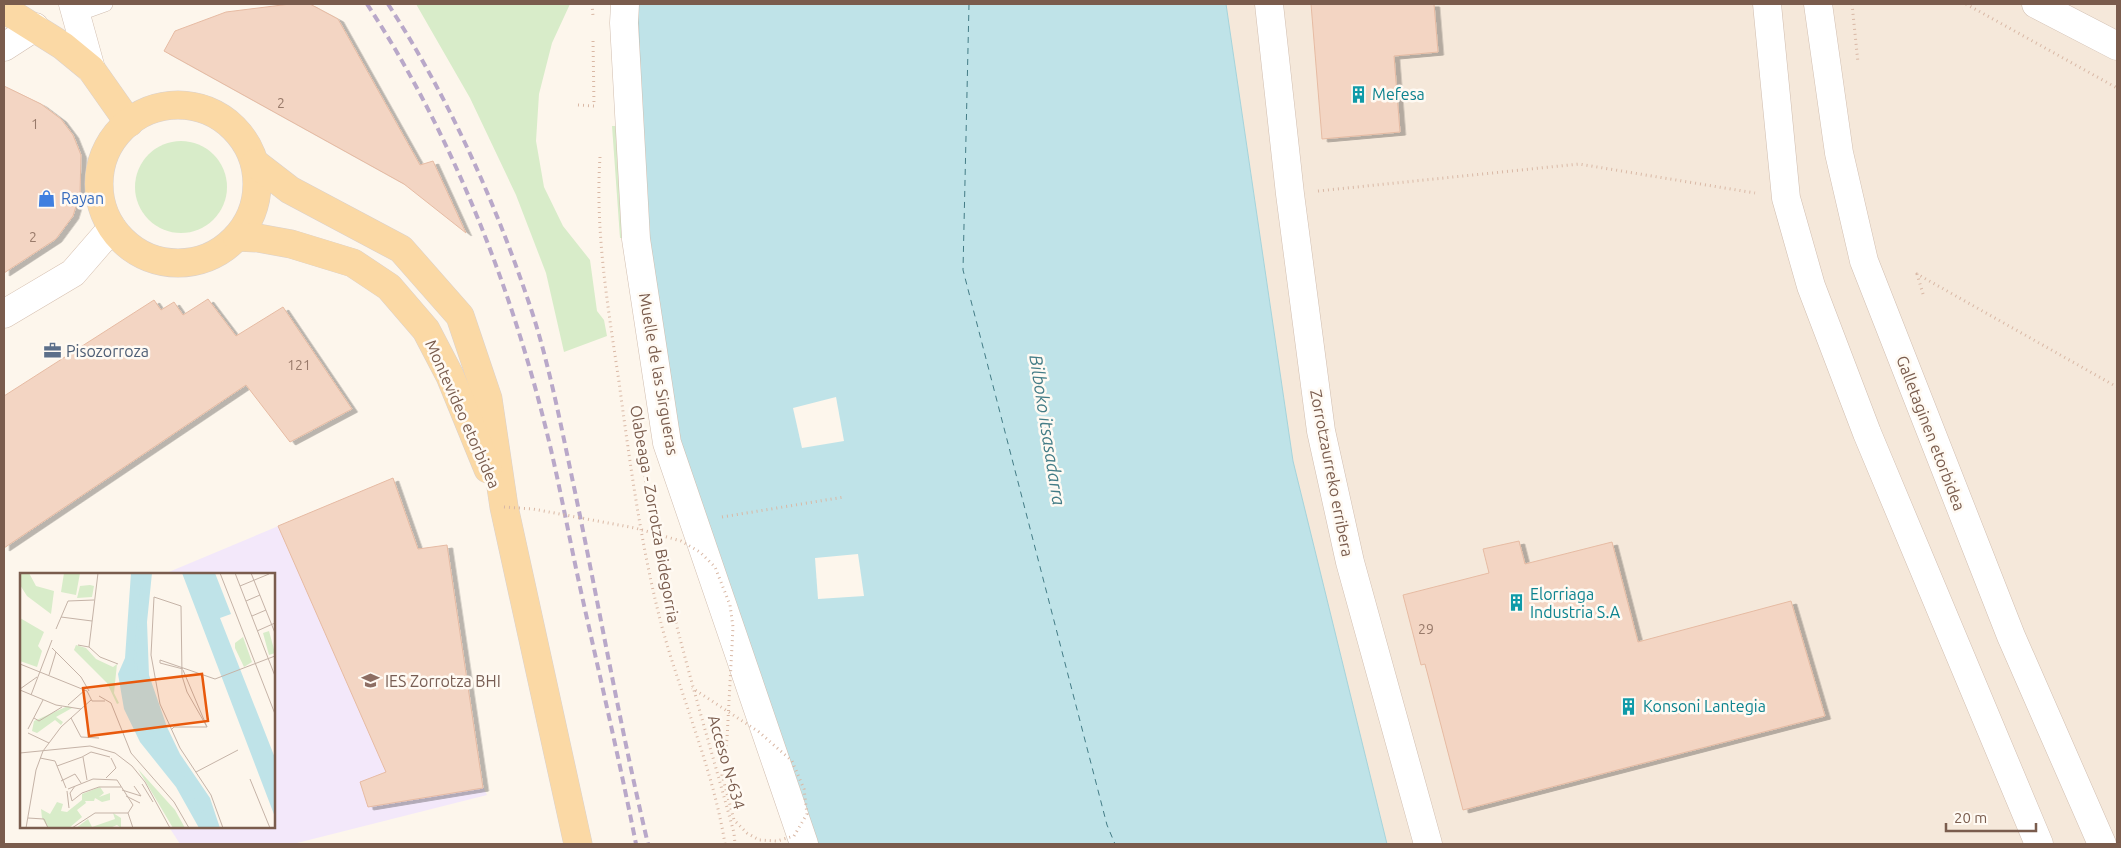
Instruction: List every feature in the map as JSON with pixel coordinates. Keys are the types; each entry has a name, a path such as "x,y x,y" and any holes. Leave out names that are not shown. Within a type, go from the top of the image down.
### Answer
{"main road":[{"path":"4,9 63,46 91,69 128,123"},
{"path":"177,105 202,109 226,121 244,139 255,163 258,188 251,214 237,237 221,251 198,261 174,264 150,258 129,246 112,228 102,207 99,184 102,161 113,140 128,123 151,110 177,105"},
{"name":"Montevideo etorbidea","path":"255,163 290,190 401,249 460,316 488,399 504,507 578,844"},
{"name":"Montevideo etorbidea","path":"237,237 258,238 291,244 353,264 389,287 426,330 450,376 504,507"}],"street":[{"name":"Muelle de las Sirgueras","path":"624,4 636,240 667,443 804,844"},
{"name":"Zorrotzaurreko erribera","path":"1269,4 1290,194 1320,431 1350,562 1428,844"},
{"path":"1766,4 1786,198 1811,286 1867,433 2039,844"},
{"name":"Galletaginen etorbidea","path":"1818,4 1839,153 1864,261 2011,636 2102,844"},
{"path":"2036,4 2117,46"},
{"path":"75,9 91,69"},
{"path":"4,47 35,27"},
{"path":"4,314 73,273 112,228"}],"lane":[{"path":"75,9 105,4"}],"path":[{"path":"592,4 593,22"},
{"path":"1852,4 1859,70"},
{"path":"1966,4 2117,88"},
{"path":"578,105 594,106 593,32"},
{"path":"1290,194 1579,164 1786,198"},
{"path":"1923,294 1917,274 2117,387"},
{"name":"Olabeaga - Zorrotza Bidegorria","path":"607,300 627,439 650,572 662,626 719,811 725,844"},
{"path":"694,521 844,497"},
{"name":"Acceso N-634","path":"504,507 533,509 635,528 681,542 700,552 715,567 730,605 733,627 728,711 728,720 727,739 722,775 734,820 747,833 759,840 777,841 794,836 807,814 804,789 792,761 758,732 736,717 728,712 720,707 692,688 714,759 734,833 735,844"}],"shaded area":[{"path":"1226,4 2117,4 2117,844 1387,844 1293,461"},
{"name":"IES Zorrotza BHI","path":"393,478 418,549 447,545 483,787 487,795 293,844 180,844 170,828 275,828 275,573 166,573"}],"green space":[{"path":"416,4 570,4 552,43 539,94 536,141 544,187 563,226 590,260 597,311 604,320 607,336 564,352 546,273 516,195 470,98"},
{"path":"612,126 621,126 628,238 620,238"},
{"path":"181,141 198,145 213,155 223,170 227,187 223,204 213,219 198,229 181,233 164,229 149,219 139,204 135,187 139,170 149,155 164,145"}],"water":[{"name":"Bilboko itsasadarra","path":"638,4 1226,4 1293,461 1387,844 817,844 680,441 645,217"}],"pier":[{"path":"836,397 844,441 802,448 793,408"},
{"path":"858,554 864,596 818,599 815,558"}],"building":[{"path":"290,4 310,4 338,19 420,165 433,161 466,233 404,184 164,51 175,31 226,12"},
{"name":"Mefesa","path":"1311,4 1434,4 1438,52 1394,56 1400,132 1322,139"},
{"path":"4,86 41,104 61,119 73,135 81,155 80,193 73,216 56,239 4,273"},
{"path":"208,299 236,336 283,307 352,409 290,442 246,385 4,548 4,396 154,300 161,310 174,302 183,315"},
{"path":"393,478 418,549 447,545 483,788 368,807 360,782 386,772 278,526"},
{"name":"Konsoni Lantegia","path":"1519,541 1525,564 1612,542 1638,642 1791,601 1825,716 1463,810 1425,664 1421,665 1403,595 1489,573 1483,549"}],"ferry route":[{"path":"969,4 963,270 1107,825 1115,844"}],"railway":[{"path":"367,4 424,101 449,152 494,259 513,313 549,442 636,844"},
{"path":"388,4 432,79 471,156 505,236 534,318 561,423 628,755 648,844"}],"place":[{"name":"Mefesa","path":"1358,94"},
{"name":"Rayan","path":"47,198"},
{"name":"Pisozorroza","path":"52,351"},
{"name":"Elorriaga Industria S.A","path":"1516,603"},
{"name":"IES Zorrotza BHI","path":"371,681"},
{"name":"Konsoni Lantegia","path":"1629,706"}]}
